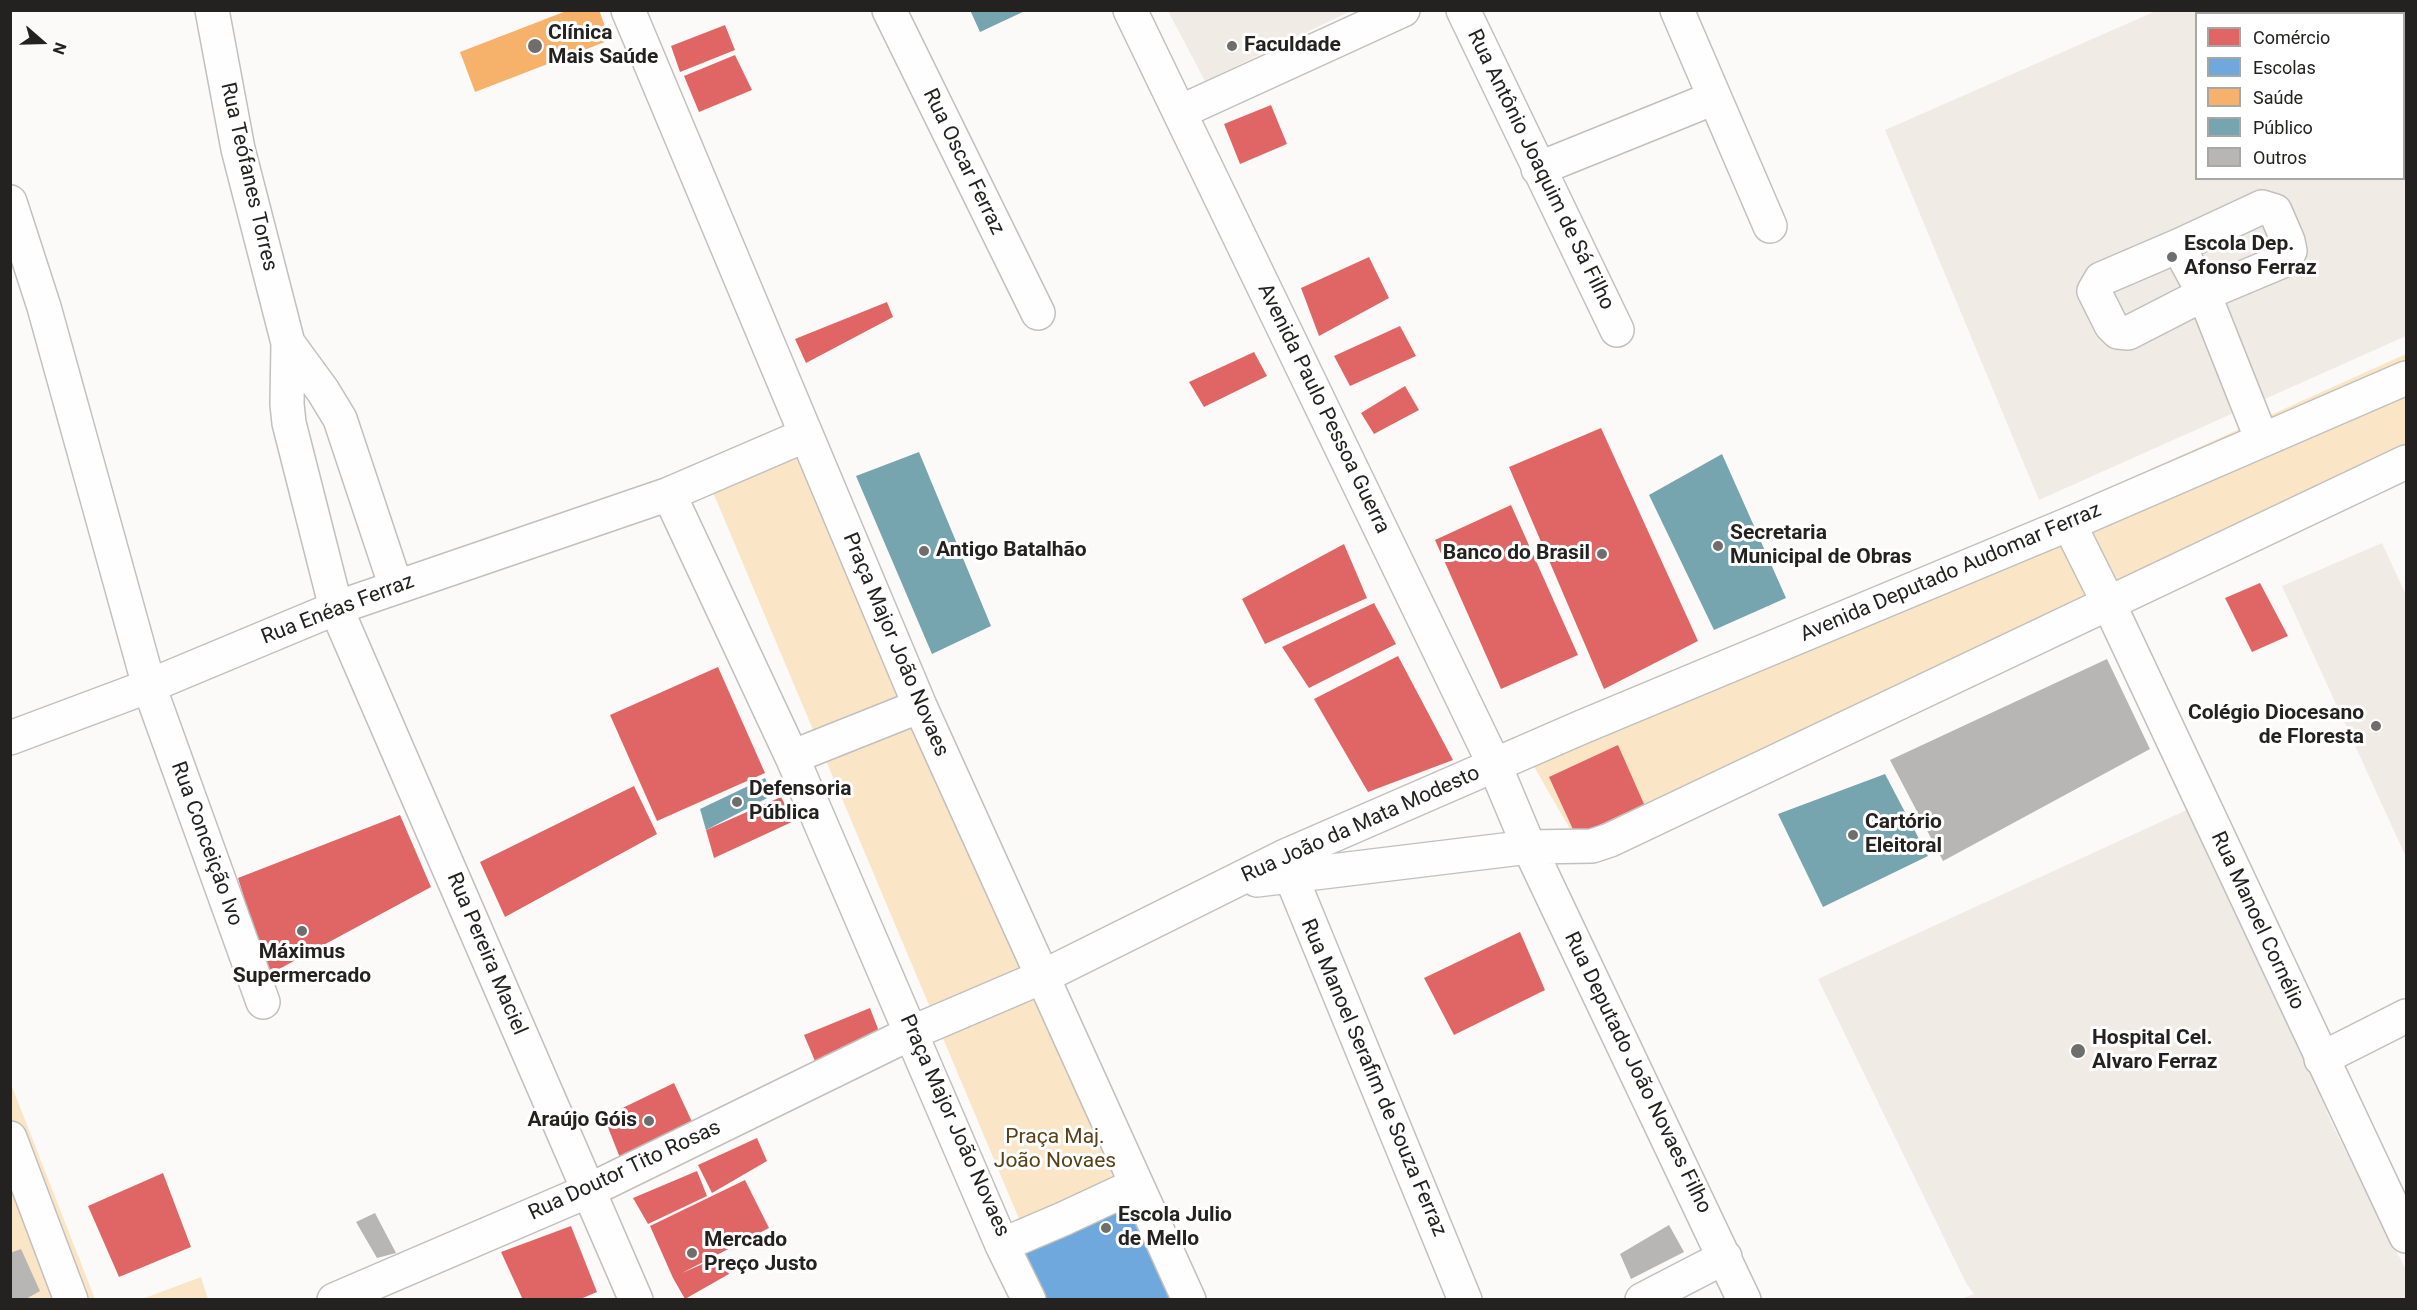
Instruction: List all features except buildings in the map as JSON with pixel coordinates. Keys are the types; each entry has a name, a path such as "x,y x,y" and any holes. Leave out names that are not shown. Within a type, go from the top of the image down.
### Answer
{"street":[{"name":"Rua Teófanes Torres","path":"212,10 238,150 288,343"},
{"name":"Praça Major João Novaes","path":"628,10 920,706 1136,1185 1063,1220 1002,1245 792,757 669,494"},
{"name":"Rua Oscar Ferraz","path":"888,10 1038,313"},
{"name":"Avenida Paulo Pessoa Guerra","path":"1130,10 1495,766 1513,808"},
{"path":"1180,112 1403,10"},
{"name":"Rua Antônio Joaquim de Sá Filho","path":"1463,10 1538,170 1617,330"},
{"path":"1677,10 1770,226"},
{"path":"1538,170 1714,98"},
{"name":"Rua Conceição Ivo","path":"10,202 44,307 149,686 263,1002"},
{"path":"2262,207 2275,211 2290,247 2285,260 2204,294 2128,333 2118,332 2111,325 2094,291 2098,282 2178,246 2262,207"},
{"path":"2178,246 2204,294 2262,440"},
{"path":"288,343 324,391 340,419 396,587"},
{"name":"Rua Pereira Maciel","path":"288,343 289,423 336,608 636,1299"},
{"name":"Avenida Deputado Audomar Ferraz","path":"1495,766 1582,726 2069,524 2406,378"},
{"name":"Rua Enéas Ferraz","path":"10,738 149,686 336,608 669,494 806,435"},
{"path":"1286,866 1529,848 1570,848 1592,846 1610,840 2406,462"},
{"name":"Rua Manoel Cornélio","path":"2069,524 2109,604 2406,1236"},
{"path":"792,757 920,706"},
{"name":"Rua João da Mata Modesto","path":"912,1033 1042,977 1228,885 1286,866 1495,766"},
{"name":"Rua Deputado João Novaes Filho","path":"1513,808 1529,848 1744,1299"},
{"name":"Rua Manoel Serafim de Souza Ferraz","path":"1286,866 1465,1299"},
{"path":"2321,1059 2406,1016"},
{"name":"Rua Doutor Tito Rosas","path":"334,1299 588,1191 912,1033"},
{"path":"10,1138 71,1299"},
{"path":"1136,1185 1189,1299"},
{"path":"1002,1245 1029,1299"},
{"path":"1642,1299 1725,1257"}],"shaded area":[{"name":"Faculdade","path":"1168,11 1351,11 1205,81"},
{"name":"Escola Dep. Afonso Ferraz","path":"2156,11 2406,11 2406,336 2039,500 1885,130"},
{"name":"Colégio Diocesano de Floresta","path":"2382,543 2406,595 2406,857 2282,586"},
{"name":"Hospital Cel. Alvaro Ferraz","path":"2204,802 2331,1122 2406,1270 2406,1299 1961,1299 1974,1294 1966,1283 1818,979"}],"green space":[{"path":"2406,354 2406,470 1581,848 1525,751"},
{"name":"Praça Maj. João Novaes","path":"810,452 1136,1185 1025,1233 712,490"},
{"path":"11,1084 95,1299 11,1299"},
{"path":"201,1277 208,1299 142,1299"}],"place":[{"name":"Clínica Mais Saúde","path":"535,46"},
{"name":"Faculdade","path":"1232,46"},
{"name":"Escola Dep. Afonso Ferraz","path":"2172,257"},
{"name":"Secretaria Municipal de Obras","path":"1718,546"},
{"name":"Antigo Batalhão","path":"924,551"},
{"name":"Banco do Brasil","path":"1602,554"},
{"name":"Colégio Diocesano de Floresta","path":"2376,726"},
{"name":"Defensoria Pública","path":"737,802"},
{"name":"Cartório Eleitoral","path":"1853,835"},
{"name":"Máximus Supermercado","path":"302,931"},
{"name":"Hospital Cel. Alvaro Ferraz","path":"2078,1051"},
{"name":"Araújo Góis","path":"649,1121"},
{"name":"Escola Julio de Mello","path":"1106,1228"},
{"name":"Mercado Preço Justo","path":"692,1253"}]}
